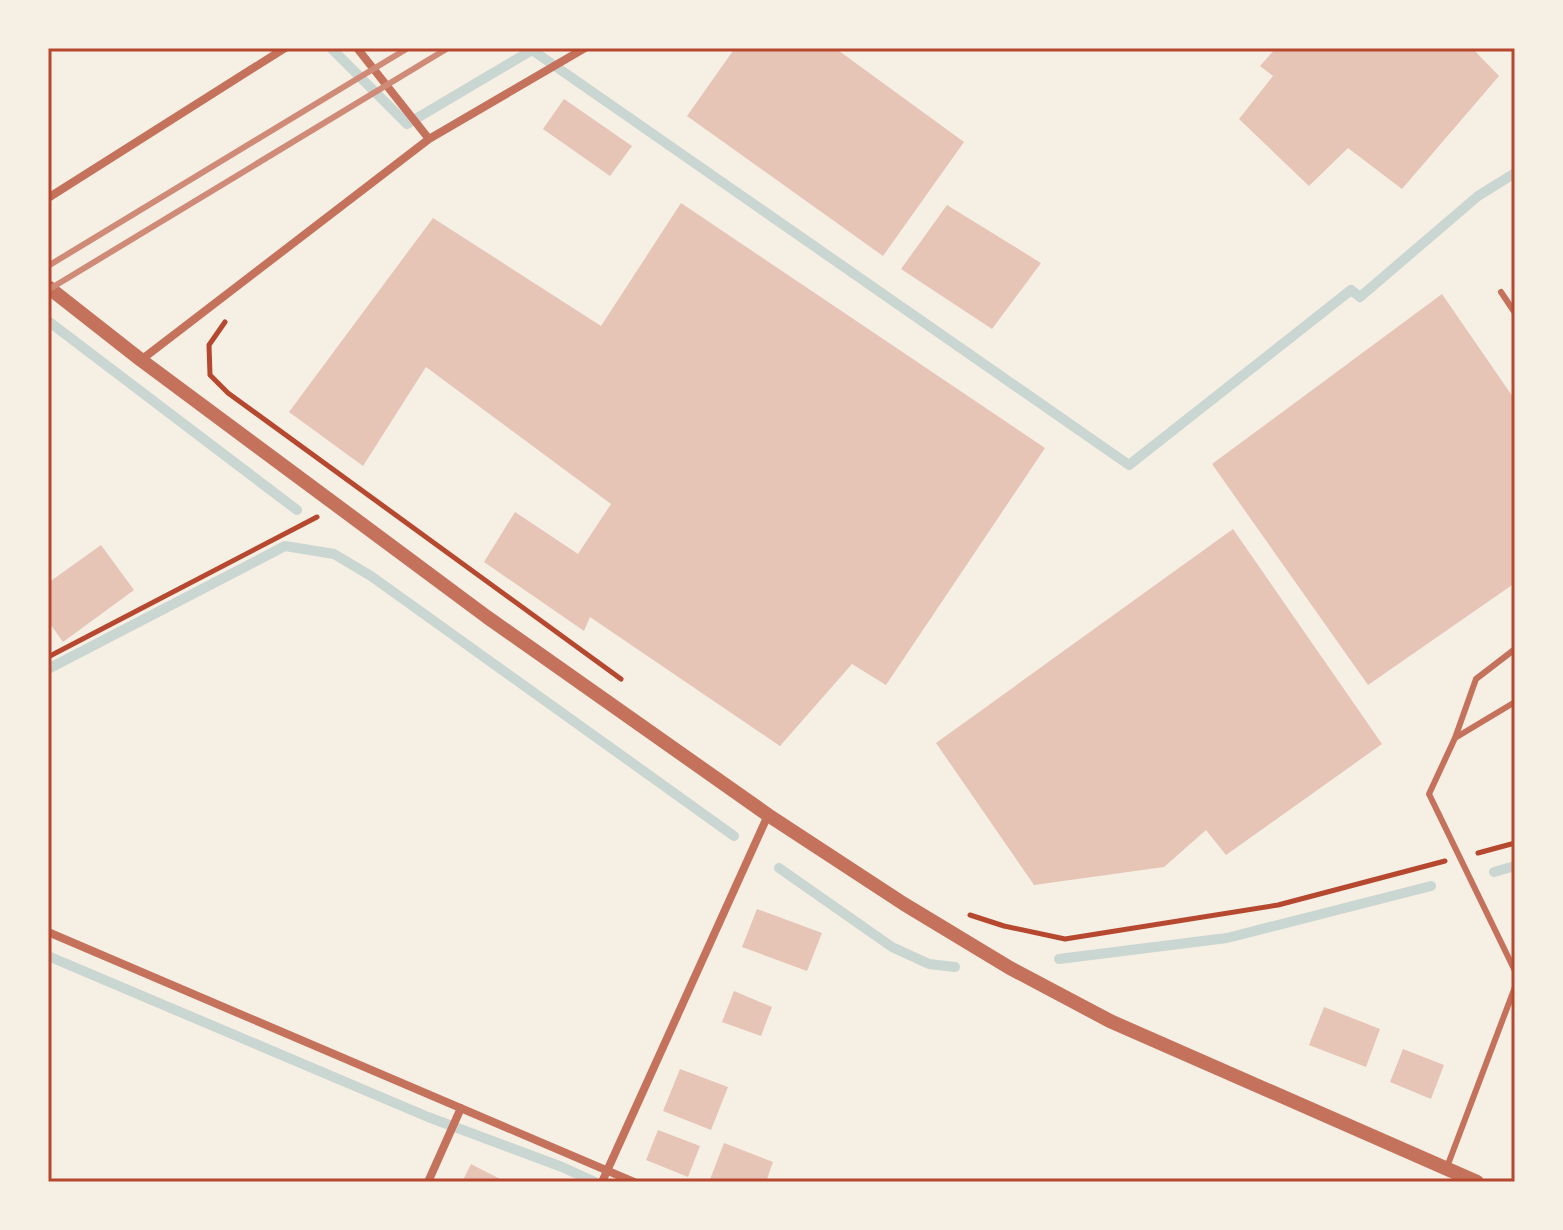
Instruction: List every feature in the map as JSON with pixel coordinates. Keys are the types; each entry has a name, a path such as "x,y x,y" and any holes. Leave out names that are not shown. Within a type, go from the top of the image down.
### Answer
{"street":[{"path":"48,198 285,48"},
{"path":"357,48 429,139"},
{"path":"141,360 429,139 585,48"},
{"path":"48,287 141,360 487,617 768,815 904,904 1010,968 1110,1021 1444,1176 1477,1182"},
{"path":"602,1182 768,815"},
{"path":"48,932 634,1182"},
{"path":"428,1182 461,1108"}],"lane":[{"path":"1501,292 1515,313"},
{"path":"1515,649 1476,679 1455,738 1429,794 1515,971"},
{"path":"1455,738 1515,702"},
{"path":"1444,1176 1515,987"}],"path":[{"path":"232,313 209,345 210,375 228,393 629,685"},
{"path":"48,657 340,506"},
{"path":"1471,855 1515,843"},
{"path":"968,914 1004,926 1065,939 1278,905 1456,858"}],"building":[{"path":"735,48 835,48 964,142 883,256 687,116"},
{"path":"1276,48 1472,48 1499,76 1402,189 1348,148 1309,186 1239,119 1273,76 1260,66"},
{"path":"564,99 632,146 610,176 543,129"},
{"path":"681,203 1045,448 886,685 852,664 780,746 590,617 584,631 484,562 515,512 578,554 611,504 426,367 363,466 289,412 433,218 601,326"},
{"path":"947,205 1041,263 992,329 901,269"},
{"path":"1442,294 1515,400 1515,583 1368,685 1212,464"},
{"path":"1233,529 1382,744 1226,855 1206,830 1164,867 1034,885 936,743"},
{"path":"101,545 134,590 63,642 48,621 48,583"},
{"path":"757,909 822,933 807,971 742,947"},
{"path":"734,991 772,1007 761,1036 722,1022"},
{"path":"1324,1007 1380,1029 1366,1067 1309,1045"},
{"path":"1403,1049 1444,1065 1431,1099 1390,1082"},
{"path":"680,1069 728,1087 711,1130 663,1111"},
{"path":"658,1130 700,1146 688,1177 646,1160"},
{"path":"724,1143 773,1162 766,1182 709,1182"},
{"path":"471,1164 500,1179 499,1182 462,1182"}],"waterway":[{"path":"331,48 407,124 532,50 1129,465 1351,290 1360,297 1478,196 1515,173"},
{"path":"48,321 297,510"},
{"path":"48,669 285,546 334,554 371,576 734,836"},
{"path":"1494,872 1515,866"},
{"path":"779,868 892,947 929,964 955,967"},
{"path":"1059,959 1227,938 1431,886"},
{"path":"48,956 428,1117 595,1182"}],"railway":[{"path":"48,266 408,48"},
{"path":"48,290 448,48"}]}
